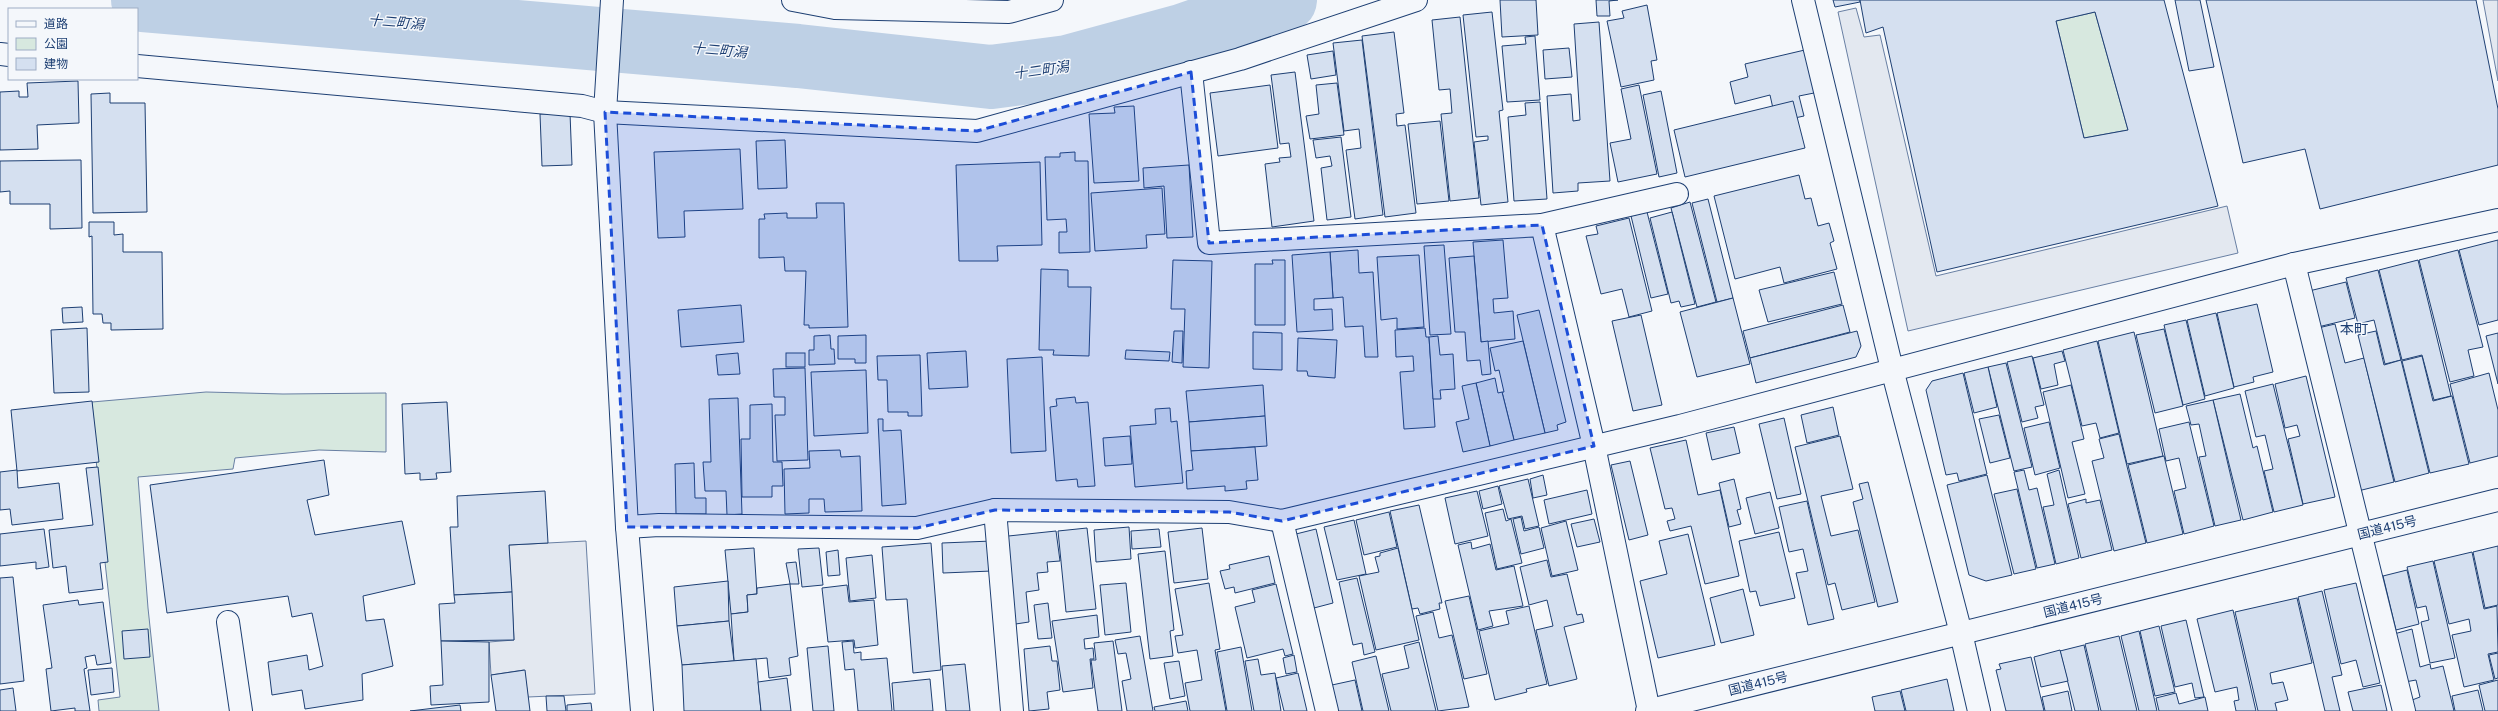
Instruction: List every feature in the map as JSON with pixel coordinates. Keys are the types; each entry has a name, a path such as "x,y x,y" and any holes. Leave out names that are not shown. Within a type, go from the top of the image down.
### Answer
{"main road":[{"path":"612,0 606,104 627,527 642,711"},
{"path":"793,0 835,4 1009,12 1052,0"},
{"path":"138,66 582,106 606,104 976,131 1240,59 1416,0"},
{"path":"1803,0 1892,369 1961,633 1979,711"},
{"path":"1191,72 1209,243 1542,225 1677,194"},
{"path":"627,527 659,525 917,528 994,510 1229,512 1282,521 1594,446 2294,264 2498,220"},
{"path":"1542,225 1594,446 1648,711"},
{"path":"2294,264 2362,534 2404,711"},
{"name":"国道415号","path":"1648,711 2498,500"},
{"path":"994,510 1012,711"},
{"path":"1282,521 1327,711"},
{"path":"228,622 241,711"}],"highlighted area":[{"path":"1191,72 1209,243 1542,225 1594,446 1282,521 1229,512 995,510 917,528 627,527 605,112 977,131"}],"green space":[{"path":"2095,12 2128,130 2084,138 2056,21"},
{"path":"206,392 283,394 386,393 386,452 319,450 235,458 233,469 138,477 148,608 159,711 99,711 98,700 120,697 101,526 92,402"}],"shaded area":[{"path":"2483,0 2498,0 2498,81"},
{"path":"1856,8 1864,37 1880,35 1936,276 2227,206 2238,253 1908,331 1838,12"},
{"path":"586,541 595,694 528,697 524,670 491,675 489,642 514,640 509,545"}],"building":[{"path":"1500,0 1536,0 1538,35 1502,37"},
{"path":"1596,0 1618,0 1609,1 1610,16 1597,16"},
{"path":"1833,0 1860,0 1860,2 1835,7"},
{"path":"1860,0 2164,0 2218,206 1937,272 1883,27 1866,33","holes":["2095,12 2128,130 2084,138 2056,21"]},
{"path":"2175,0 2200,0 2214,67 2189,71"},
{"path":"2206,0 2476,0 2498,109 2498,165 2320,209 2305,149 2243,163"},
{"path":"1647,5 1657,60 1651,61 1654,80 1621,87 1607,21 1624,18 1622,11"},
{"path":"1492,12 1503,110 1499,111 1508,202 1481,205 1474,142 1488,140 1488,136 1476,137 1463,15"},
{"path":"1460,17 1479,198 1450,201 1441,114 1452,113 1450,89 1439,90 1432,20"},
{"path":"1599,22 1610,181 1578,183 1578,191 1553,193 1547,96 1571,94 1573,121 1580,120 1574,24"},
{"path":"1394,32 1404,113 1396,114 1397,126 1405,125 1416,213 1385,217 1362,36"},
{"path":"1535,36 1540,100 1507,102 1502,46 1526,44 1525,37"},
{"path":"1362,40 1383,215 1355,219 1346,150 1361,148 1359,129 1344,131 1333,43"},
{"path":"1569,48 1572,77 1545,79 1543,50"},
{"path":"1809,49 1819,92 1799,96 1804,116 1776,122 1770,95 1735,104 1730,82 1748,77 1745,64"},
{"path":"1333,51 1336,75 1311,79 1307,55"},
{"path":"1295,72 1314,221 1272,227 1265,164 1280,162 1279,158 1291,157 1289,143 1280,144 1271,75"},
{"path":"78,81 79,123 37,125 38,149 0,150 0,92 19,91 19,97 28,97 27,83"},
{"path":"1337,83 1344,135 1310,139 1306,116 1319,114 1316,85"},
{"path":"1270,85 1278,148 1218,156 1210,93"},
{"path":"1639,85 1657,174 1618,182 1610,143 1631,139 1621,89"},
{"path":"1661,91 1677,173 1659,177 1643,95"},
{"path":"110,93 110,103 145,103 147,212 93,213 91,94"},
{"path":"1793,101 1805,148 1685,177 1674,130"},
{"path":"1540,102 1547,199 1514,201 1508,117 1526,115 1525,103"},
{"path":"1134,106 1139,181 1094,183 1089,114 1115,113 1114,107"},
{"path":"570,113 572,165 542,166 540,114"},
{"path":"1440,121 1449,201 1417,204 1408,124"},
{"path":"1341,137 1351,217 1327,220 1321,168 1332,166 1330,156 1316,158 1313,140"},
{"path":"785,140 787,188 758,189 756,141"},
{"path":"740,149 743,209 684,211 685,237 658,238 654,152"},
{"path":"1075,152 1075,161 1088,161 1090,252 1059,253 1059,232 1067,232 1066,219 1047,220 1045,157 1060,157 1060,153"},
{"path":"81,160 82,228 50,229 50,204 10,204 10,191 0,192 0,161"},
{"path":"1040,162 1042,245 997,246 998,261 959,261 956,165"},
{"path":"1189,165 1193,237 1167,238 1164,186 1144,188 1143,168"},
{"path":"1799,175 1805,199 1811,198 1818,226 1829,223 1834,241 1830,243 1837,269 1784,283 1780,267 1735,279 1714,196"},
{"path":"1162,188 1165,234 1146,235 1147,248 1095,251 1091,193"},
{"path":"1708,199 1733,298 1717,302 1692,203"},
{"path":"1690,202 1716,302 1697,307 1671,208"},
{"path":"816,203 844,203 848,327 809,328 809,325 804,325 806,271 785,271 784,257 759,258 759,219 765,219 764,214 787,213 787,218 817,218"},
{"path":"1647,212 1668,294 1651,298 1631,216"},
{"path":"1672,212 1695,304 1681,307 1679,301 1671,303 1650,218"},
{"path":"1629,218 1652,311 1629,317 1622,289 1601,294 1586,236 1598,234 1596,226"},
{"path":"89,222 114,222 114,235 123,234 123,252 162,252 163,329 111,330 111,323 103,323 102,314 93,314 92,236 89,237"},
{"path":"1503,240 1508,298 1493,299 1494,313 1513,311 1515,339 1481,342 1473,242"},
{"path":"2498,240 2498,320 2479,325 2459,250"},
{"path":"1444,245 1451,334 1430,335 1424,246"},
{"path":"1358,250 1359,273 1373,272 1378,357 1365,357 1363,326 1345,327 1343,297 1333,298 1330,252"},
{"path":"2458,250 2483,347 2468,350 2474,376 2450,382 2419,260"},
{"path":"1330,252 1333,298 1314,299 1314,310 1332,309 1333,330 1297,332 1292,255"},
{"path":"1419,255 1424,327 1397,329 1397,318 1381,320 1377,257"},
{"path":"1474,256 1481,342 1488,341 1491,374 1482,375 1480,360 1467,361 1465,332 1455,332 1449,258"},
{"path":"1173,260 1212,261 1209,368 1183,367 1185,309 1171,309"},
{"path":"1272,260 1285,260 1285,325 1255,325 1255,264 1273,264"},
{"path":"2418,260 2451,396 2434,400 2422,355 2402,360 2379,270"},
{"path":"1041,269 1068,270 1068,287 1091,287 1089,356 1053,355 1054,350 1039,350"},
{"path":"2378,270 2401,360 2385,364 2374,320 2358,324 2346,278"},
{"path":"1834,272 1842,304 1768,322 1759,290"},
{"path":"2346,282 2355,318 2318,327 2309,291"},
{"path":"1733,298 1750,364 1697,377 1680,312"},
{"path":"2257,304 2273,372 2253,377 2254,382 2234,387 2217,313"},
{"path":"741,305 744,342 681,347 678,310"},
{"path":"1843,305 1850,332 1750,358 1743,331"},
{"path":"82,307 83,322 63,323 62,308"},
{"path":"1539,310 1566,422 1557,425 1558,430 1545,433 1517,315"},
{"path":"2216,313 2234,388 2205,396 2187,320"},
{"path":"1641,315 1662,405 1633,411 1612,321"},
{"path":"2186,320 2205,399 2183,405 2164,325"},
{"path":"2335,324 2345,363 2364,358 2394,482 2358,491 2318,328"},
{"path":"87,328 89,392 54,393 51,330"},
{"path":"1425,328 1426,337 1429,337 1435,427 1404,429 1400,372 1414,371 1413,356 1396,357 1395,330"},
{"path":"2164,329 2183,406 2155,413 2136,335"},
{"path":"1174,331 1183,331 1182,363 1172,362"},
{"path":"1857,331 1861,346 1856,357 1756,383 1750,358"},
{"path":"2376,331 2384,365 2401,360 2429,473 2395,482 2358,335"},
{"path":"1253,332 1282,333 1282,370 1253,369"},
{"path":"2134,332 2163,456 2127,464 2098,341"},
{"path":"2498,333 2498,384 2486,336"},
{"path":"830,335 831,349 834,349 835,364 809,365 809,350 814,350 814,336"},
{"path":"866,335 866,363 855,363 855,359 838,359 838,336"},
{"path":"1438,336 1440,355 1453,354 1455,389 1440,390 1441,399 1433,399 1429,337"},
{"path":"1298,338 1337,340 1335,378 1308,376 1307,371 1297,371"},
{"path":"1523,341 1545,433 1514,440 1502,392 1504,392 1499,370 1495,371 1490,348"},
{"path":"2097,341 2119,433 2100,438 2096,423 2082,426 2063,350"},
{"path":"1126,350 1170,352 1169,361 1125,359"},
{"path":"966,351 968,387 929,389 927,353"},
{"path":"2062,351 2065,361 2054,364 2058,385 2041,389 2033,358"},
{"path":"738,353 740,374 718,375 716,355"},
{"path":"786,353 805,353 805,367 786,367"},
{"path":"920,355 922,416 908,416 908,412 888,412 887,380 878,380 877,356"},
{"path":"2032,356 2044,405 2035,407 2038,418 2022,422 2007,362"},
{"path":"2422,356 2433,401 2452,396 2469,464 2430,473 2402,361"},
{"path":"1042,357 1046,451 1011,453 1007,359"},
{"path":"2006,363 2032,467 2014,471 1988,367"},
{"path":"1988,367 1997,407 1974,413 1964,373"},
{"path":"805,368 808,460 777,461 775,415 785,415 785,397 774,397 773,369"},
{"path":"866,370 868,433 814,436 811,372"},
{"path":"1963,373 1987,474 1959,481 1957,473 1946,475 1926,390 1932,381"},
{"path":"2489,373 2498,410 2498,456 2470,463 2450,384"},
{"path":"2306,376 2335,497 2303,504 2288,439 2300,436 2297,425 2285,428 2275,384"},
{"path":"1495,378 1498,393 1502,392 1514,440 1490,446 1476,383"},
{"path":"1476,383 1490,446 1463,452 1456,422 1469,419 1462,386"},
{"path":"2273,384 2303,505 2274,512 2264,471 2273,469 2265,435 2256,437 2245,391"},
{"path":"1263,385 1265,416 1189,422 1186,391"},
{"path":"2071,385 2084,439 2072,442 2085,494 2068,498 2043,392"},
{"path":"2240,394 2253,448 2257,446 2273,512 2243,520 2213,400"},
{"path":"1075,397 1076,403 1088,402 1095,486 1078,487 1077,479 1056,481 1050,407 1057,406 1056,399"},
{"path":"738,398 742,514 727,515 726,491 705,491 703,462 711,462 709,399"},
{"path":"2213,400 2241,520 2215,526 2199,457 2206,456 2199,424 2191,425 2186,406"},
{"path":"92,401 99,462 17,471 11,410"},
{"path":"447,402 451,472 436,473 437,479 420,480 420,473 405,474 402,404"},
{"path":"772,404 773,462 782,462 783,486 772,486 772,497 742,497 741,439 750,439 750,405"},
{"path":"1833,407 1839,435 1807,443 1801,415"},
{"path":"1170,408 1171,422 1177,421 1183,483 1135,487 1130,426 1156,424 1155,409"},
{"path":"1999,415 2010,458 1990,463 1979,419"},
{"path":"1265,416 1267,446 1191,451 1189,422"},
{"path":"1784,418 1801,494 1777,499 1759,424"},
{"path":"878,419 883,419 883,431 901,430 906,504 882,506"},
{"path":"2049,422 2060,468 2035,475 2024,428"},
{"path":"2189,422 2214,526 2184,534 2174,491 2186,488 2179,458 2166,461 2159,429"},
{"path":"1734,427 1740,453 1712,460 1706,433"},
{"path":"2119,434 2146,543 2114,551 2092,461 2104,458 2099,439"},
{"path":"1130,436 1132,464 1105,466 1103,438"},
{"path":"1840,436 1853,489 1821,496 1831,536 1858,530 1875,602 1842,610 1835,583 1828,585 1795,447"},
{"path":"1686,440 1698,495 1720,490 1739,576 1705,584 1691,526 1670,531 1667,521 1675,519 1672,508 1665,509 1650,448"},
{"path":"1255,447 1258,480 1246,481 1247,489 1225,491 1225,486 1187,489 1186,471 1193,470 1191,451"},
{"path":"840,450 841,457 860,456 862,511 825,512 824,499 809,499 809,513 785,514 784,469 810,468 809,451"},
{"path":"2164,456 2183,534 2147,543 2128,465"},
{"path":"324,460 329,495 307,500 315,535 402,521 415,584 363,596 366,621 384,619 393,666 362,674 363,700 305,709 302,690 272,695 268,662 307,655 309,670 323,666 312,613 292,617 288,596 167,613 150,485"},
{"path":"1630,461 1648,535 1629,540 1611,465"},
{"path":"694,463 695,498 706,498 706,514 676,514 675,464"},
{"path":"98,467 108,562 100,563 103,589 69,593 66,566 53,568 49,530 93,525 86,468"},
{"path":"17,470 18,488 59,483 63,519 12,525 10,509 0,510 0,472"},
{"path":"2024,470 2029,490 2037,488 2055,564 2037,568 2014,472"},
{"path":"2059,470 2079,558 2056,564 2043,507 2054,505 2047,474"},
{"path":"1543,475 1547,495 1533,498 1530,479"},
{"path":"1987,475 2012,575 1986,581 1969,575 1947,485"},
{"path":"1528,479 1539,526 1525,529 1522,516 1508,519 1499,486"},
{"path":"1734,479 1741,509 1737,510 1741,524 1729,527 1719,483"},
{"path":"1868,482 1898,602 1878,607 1853,502 1863,499 1859,484"},
{"path":"1498,486 1502,504 1483,509 1479,491"},
{"path":"2017,489 2036,569 2014,574 1994,494"},
{"path":"1587,490 1592,514 1549,524 1544,500"},
{"path":"545,491 548,543 509,545 512,592 454,595 450,527 458,527 457,496"},
{"path":"1477,491 1488,536 1455,544 1445,498"},
{"path":"1770,492 1779,528 1755,534 1746,498"},
{"path":"2086,499 2086,503 2100,500 2112,550 2081,558 2068,504"},
{"path":"1807,501 1834,619 1808,625 1796,573 1808,571 1803,549 1789,552 1779,507"},
{"path":"1419,505 1442,603 1439,603 1440,609 1420,614 1418,608 1412,609 1390,511"},
{"path":"1503,509 1506,521 1511,519 1522,563 1497,569 1485,513"},
{"path":"1389,512 1397,547 1364,555 1356,520"},
{"path":"1521,517 1524,531 1539,527 1544,548 1521,554 1513,519"},
{"path":"1594,519 1600,542 1577,547 1571,524"},
{"path":"1354,520 1366,574 1337,580 1324,527"},
{"path":"1566,521 1578,570 1552,576 1541,528"},
{"path":"1129,527 1131,559 1096,562 1094,530"},
{"path":"1087,528 1096,609 1066,612 1058,531"},
{"path":"1202,528 1208,579 1174,583 1168,532"},
{"path":"44,529 49,567 36,569 36,562 0,566 0,534"},
{"path":"1159,529 1161,547 1132,549 1131,531"},
{"path":"1316,529 1333,603 1314,608 1296,534"},
{"path":"1056,531 1060,561 1047,562 1048,572 1037,573 1039,590 1026,592 1029,622 1009,625 999,537"},
{"path":"1779,532 1795,598 1760,606 1756,591 1750,592 1739,541"},
{"path":"1688,534 1715,645 1658,658 1640,581 1667,574 1659,541"},
{"path":"992,541 992,571 943,573 942,543"},
{"path":"1471,542 1472,549 1490,544 1496,570 1514,566 1523,606 1489,611 1493,626 1478,630 1458,545"},
{"path":"931,543 941,670 913,673 907,599 886,600 882,547"},
{"path":"2498,546 2498,605 2485,608 2473,552"},
{"path":"754,548 757,594 747,595 748,612 731,614 725,550"},
{"path":"819,548 823,585 802,587 798,549"},
{"path":"1398,548 1419,640 1376,650 1359,576 1379,572 1375,557 1380,556 1380,553"},
{"path":"838,550 840,575 828,576 826,552"},
{"path":"1165,551 1174,630 1170,631 1173,656 1150,659 1138,554"},
{"path":"2472,552 2484,609 2497,606 2498,652 2488,654 2494,680 2464,687 2452,635 2471,631 2469,619 2449,624 2434,561"},
{"path":"872,555 876,598 850,601 846,558"},
{"path":"1269,556 1275,583 1235,593 1234,587 1225,589 1220,571 1230,569 1229,565"},
{"path":"1547,560 1551,577 1567,574 1577,615 1582,614 1584,622 1564,627 1577,679 1549,686 1536,630 1553,626 1547,600 1529,605 1520,567"},
{"path":"2433,561 2455,658 2430,663 2421,622 2429,620 2426,606 2417,608 2407,567"},
{"path":"796,562 799,584 790,584 786,563"},
{"path":"2407,570 2419,624 2396,630 2383,576"},
{"path":"13,577 24,681 0,684 0,578"},
{"path":"1357,578 1375,652 1364,655 1362,643 1353,645 1339,582"},
{"path":"728,581 729,621 677,626 674,587"},
{"path":"1126,583 1131,632 1105,635 1100,585"},
{"path":"1209,583 1220,649 1215,650 1226,711 1190,711 1185,683 1202,680 1197,650 1178,653 1175,636 1183,635 1175,589"},
{"path":"2356,583 2380,683 2363,687 2356,660 2341,664 2324,590"},
{"path":"790,584 798,656 789,658 791,675 769,678 767,658 734,661 731,614 748,612 747,595 757,594 757,588"},
{"path":"1276,584 1293,654 1285,656 1283,649 1247,658 1235,607 1255,602 1252,590"},
{"path":"847,585 849,602 874,600 878,645 855,648 854,640 828,642 822,588"},
{"path":"1743,589 1754,635 1721,643 1710,598"},
{"path":"2322,591 2342,675 2332,677 2340,711 2325,711 2298,597"},
{"path":"512,592 514,640 441,641 439,604 455,603 454,595"},
{"path":"1469,596 1487,674 1464,679 1445,601"},
{"path":"2297,598 2312,663 2270,673 2272,684 2283,682 2288,700 2275,703 2277,711 2258,711 2235,612"},
{"path":"78,600 79,605 103,602 111,663 97,665 95,655 85,657 87,668 84,669 90,711 75,711 75,708 51,711 46,669 52,668 43,605"},
{"path":"1048,603 1052,638 1038,639 1034,605"},
{"path":"1529,606 1547,684 1526,689 1527,692 1495,700 1479,631 1509,624 1506,611"},
{"path":"2233,610 2256,711 2236,711 2234,701 2239,700 2237,687 2215,692 2197,619"},
{"path":"1433,612 1439,638 1452,635 1469,707 1438,711 1416,616"},
{"path":"1097,615 1099,637 1084,639 1085,649 1093,648 1094,659 1090,659 1093,688 1063,692 1052,621"},
{"path":"2186,620 2204,697 2195,698 2192,683 2175,687 2161,626"},
{"path":"729,621 734,661 682,665 677,626"},
{"path":"2159,626 2175,692 2155,696 2140,631"},
{"path":"148,629 150,657 124,659 122,631"},
{"path":"2412,629 2420,667 2430,664 2431,669 2443,666 2454,711 2415,711 2412,700 2420,697 2416,680 2405,682 2394,634"},
{"path":"2139,631 2157,711 2139,711 2121,636"},
{"path":"1140,636 1153,711 1127,711 1122,681 1131,679 1126,653 1118,654 1115,640"},
{"path":"2119,636 2137,711 2101,711 2085,644"},
{"path":"441,641 489,642 489,702 431,705 430,686 443,685"},
{"path":"853,641 854,653 861,652 861,660 887,658 892,711 858,711 854,669 845,670 842,642"},
{"path":"1113,641 1122,711 1098,711 1091,660 1096,660 1094,643"},
{"path":"1419,642 1436,711 1391,711 1382,674 1409,668 1404,646"},
{"path":"2084,645 2099,711 2075,711 2060,651"},
{"path":"828,646 834,711 813,711 807,648"},
{"path":"1050,646 1052,661 1057,661 1060,690 1047,692 1049,709 1029,711 1024,649"},
{"path":"1241,647 1252,711 1227,711 1217,652"},
{"path":"2060,650 2068,681 2041,687 2034,657"},
{"path":"2498,653 2498,678 2495,679 2489,655"},
{"path":"1294,655 1297,672 1286,674 1283,658"},
{"path":"1376,656 1389,711 1363,711 1352,662"},
{"path":"2031,657 2044,711 2006,711 1996,670 2001,669 1999,664"},
{"path":"756,659 761,711 684,711 682,665"},
{"path":"1258,659 1261,675 1275,673 1281,711 1254,711 1245,661"},
{"path":"1179,661 1185,696 1170,699 1164,663"},
{"path":"965,664 970,711 946,711 942,666"},
{"path":"112,668 114,692 91,695 88,670"},
{"path":"525,670 530,711 496,711 491,675"},
{"path":"1298,673 1307,711 1284,711 1276,678"},
{"path":"787,678 791,711 761,711 758,682"},
{"path":"930,679 933,711 894,711 892,683"},
{"path":"1947,679 1954,711 1906,711 1901,690"},
{"path":"1355,680 1362,711 1338,711 1332,685"},
{"path":"2498,680 2498,711 2485,711 2479,685"},
{"path":"2381,685 2387,711 2353,711 2348,692"},
{"path":"13,688 16,711 0,711 0,690"},
{"path":"2478,690 2483,711 2455,711 2452,696"},
{"path":"1900,691 1905,711 1875,711 1872,697"},
{"path":"2068,691 2072,711 2045,711 2042,697"},
{"path":"2176,693 2179,704 2205,697 2208,711 2159,711 2156,698"},
{"path":"546,696 564,696 566,711 547,711"},
{"path":"1186,701 1188,711 1155,711 1154,707"},
{"path":"591,703 592,711 567,711 567,705"},
{"path":"460,705 461,711 410,711"}],"waterway":[{"name":"十二町潟","path":"143,0 798,56 991,77 1068,67 1182,36 1285,0"}],"district":[{"name":"本町","path":"2354,329"}]}
